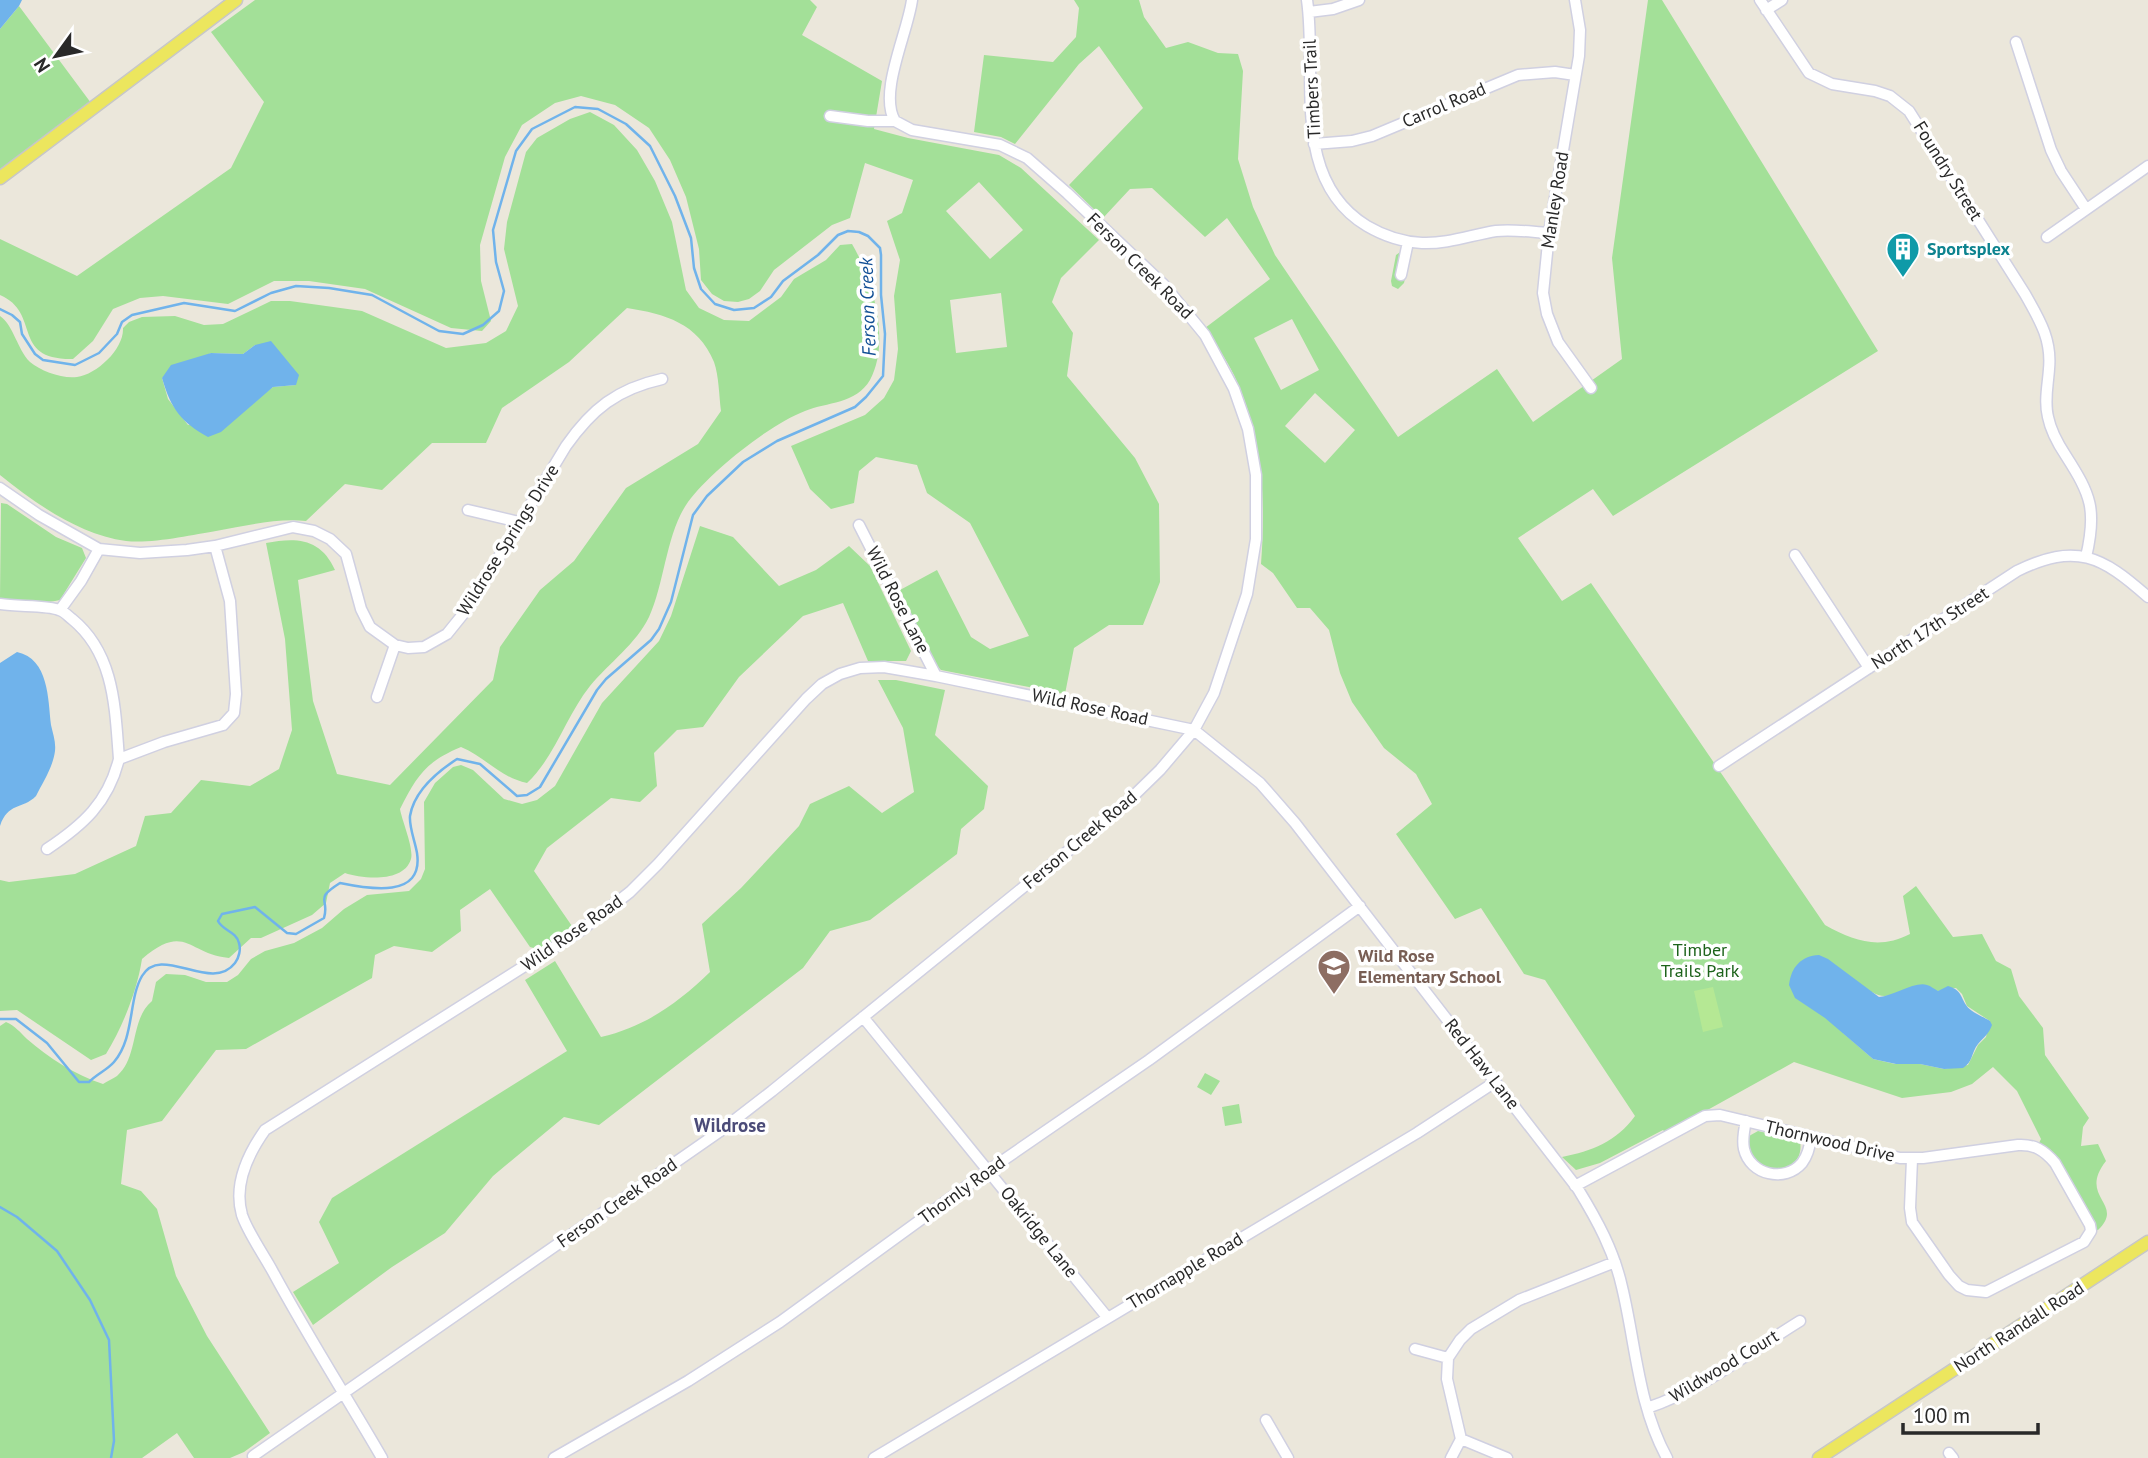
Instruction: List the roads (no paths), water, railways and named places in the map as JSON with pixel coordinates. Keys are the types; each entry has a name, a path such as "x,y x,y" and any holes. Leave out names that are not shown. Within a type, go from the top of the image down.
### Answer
{"main road":[{"path":"0,178 236,0"},
{"name":"North Randall Road","path":"1819,1458 2148,1242"}],"street":[{"path":"895,121 890,99 912,0"},
{"name":"Timbers Trail","path":"1307,0 1314,144 1320,169 1328,186 1345,208 1371,228 1408,242 1439,243 1498,231 1549,233"},
{"path":"1309,12 1333,9 1359,0"},
{"name":"Manley Road","path":"1575,0 1580,30 1549,233 1543,293 1547,314 1558,342 1591,387"},
{"path":"1763,5 1782,0"},
{"name":"Foundry Street","path":"1763,5 1809,73 1832,84 1890,96 1909,111 2031,304 2047,336 2050,350 2046,407 2048,418 2091,506 2092,532 2086,556"},
{"path":"2016,42 2051,150 2061,171 2086,209"},
{"name":"Carrol Road","path":"1314,144 1352,141 1372,135 1518,75 1555,72 1575,75"},
{"name":"Ferson Creek Road","path":"253,1456 719,1132 1123,806 1160,770 1194,730 1214,693 1247,594 1256,539 1258,498 1253,453 1241,407 1205,335 1164,285 1068,193 1027,158 1000,145 912,130 895,121 830,116"},
{"path":"2047,237 2148,166"},
{"path":"1401,275 1408,242"},
{"name":"Wildrose Springs Drive","path":"395,645 424,647 447,634 468,608 582,423 594,411 628,389 662,380"},
{"path":"0,488 99,550 140,553 215,546 293,527 314,531 330,539 346,554 361,609 370,627 395,645 377,697"},
{"path":"468,510 519,522"},
{"name":"Wild Rose Lane","path":"859,525 936,676"},
{"path":"119,759 164,742 223,725 234,713 236,694 230,601 215,546"},
{"path":"60,610 99,550"},
{"path":"1795,555 1869,668"},
{"name":"North 17th Street","path":"1719,766 2017,571 2053,556 2086,556 2109,565 2148,597"},
{"path":"0,604 60,610 81,627 95,645 110,678 115,699 119,759 114,778 93,814 47,849"},
{"name":"Wild Rose Road","path":"382,1458 283,1290 243,1215 240,1192 243,1171 252,1148 265,1130 580,931 631,892 822,684 840,674 860,668 884,667 1194,730"},
{"name":"Red Haw Lane","path":"1194,730 1260,783 1295,823 1575,1186 1595,1218 1615,1262 1647,1408 1667,1458"},
{"name":"Thornly Road","path":"554,1458 688,1381 780,1322 989,1170 1149,1060 1360,906"},
{"name":"Oakridge Lane","path":"863,1017 1107,1317"},
{"name":"Thornapple Road","path":"874,1458 1417,1133 1495,1082"},
{"name":"Thornwood Drive","path":"1575,1186 1706,1116 1720,1115 1912,1159 2018,1145 2033,1146 2047,1154 2055,1163 2091,1231 2084,1242 1986,1292 1967,1290 1949,1275 1912,1222 1912,1159"},
{"path":"1746,1121 1743,1140 1746,1155 1755,1167 1768,1173 1783,1174 1797,1168 1806,1156 1811,1137"},
{"path":"1451,1458 1461,1439 1447,1379 1448,1358 1460,1339 1471,1329 1519,1300 1615,1262"},
{"name":"Wildwood Court","path":"1647,1408 1665,1403 1690,1390 1800,1321"},
{"path":"1415,1349 1448,1358"},
{"path":"1266,1420 1288,1458"},
{"path":"1461,1439 1507,1458"}],"water":[{"path":"0,0 22,0 0,29"},
{"path":"271,341 299,375 296,385 273,387 221,432 208,437 178,414 162,378 171,365 211,353 243,354 255,345"},
{"path":"17,652 28,656 35,663 45,681 55,751 50,769 36,796 7,813 0,826 0,663"},
{"path":"1819,955 1879,997 1922,984 1938,991 1948,986 1960,993 1968,1008 1990,1021 1991,1028 1963,1068 1944,1069 1873,1059 1825,1018 1795,998 1789,985 1792,973 1802,960"}],"waterway":[{"name":"Ferson Creek","path":"0,309 20,322 22,334 35,354 43,360 75,365 99,353 117,334 122,322 132,315 184,303 235,311 271,293 296,286 372,295 439,331 463,334 483,325 499,311 504,291 496,262 493,230 516,151 532,129 575,107 598,109 626,124 650,146 675,196 691,238 694,268 701,289 715,304 734,310 754,308 771,297 783,281 818,255 838,235 848,231 859,232 868,236 880,248 885,334 883,376 866,397 855,407 777,441 743,462 707,496 693,515 671,602 659,629 651,640 597,690 540,787 527,795 517,796 480,764 457,759 421,790 412,807 410,820 417,853 417,868 412,878 392,888 340,883 325,896 324,918 296,934 287,933 255,907 222,914 218,921 239,943 238,959 235,963 225,971 213,973 161,964 150,967 138,986 121,1052 111,1065 89,1082 79,1082 47,1043 16,1019 0,1019"},
{"name":"Ferson Creek","path":"0,1207 17,1217 57,1251 90,1300 109,1340 114,1441 111,1458"}],"place":[{"name":"Sportsplex","path":"1903,279"},
{"name":"Wild Rose Elementary School","path":"1334,996"}],"district":[{"name":"Wildrose","path":"730,1125"}],"park label":[{"name":"Timber Trails Park","path":"1700,960"}]}
